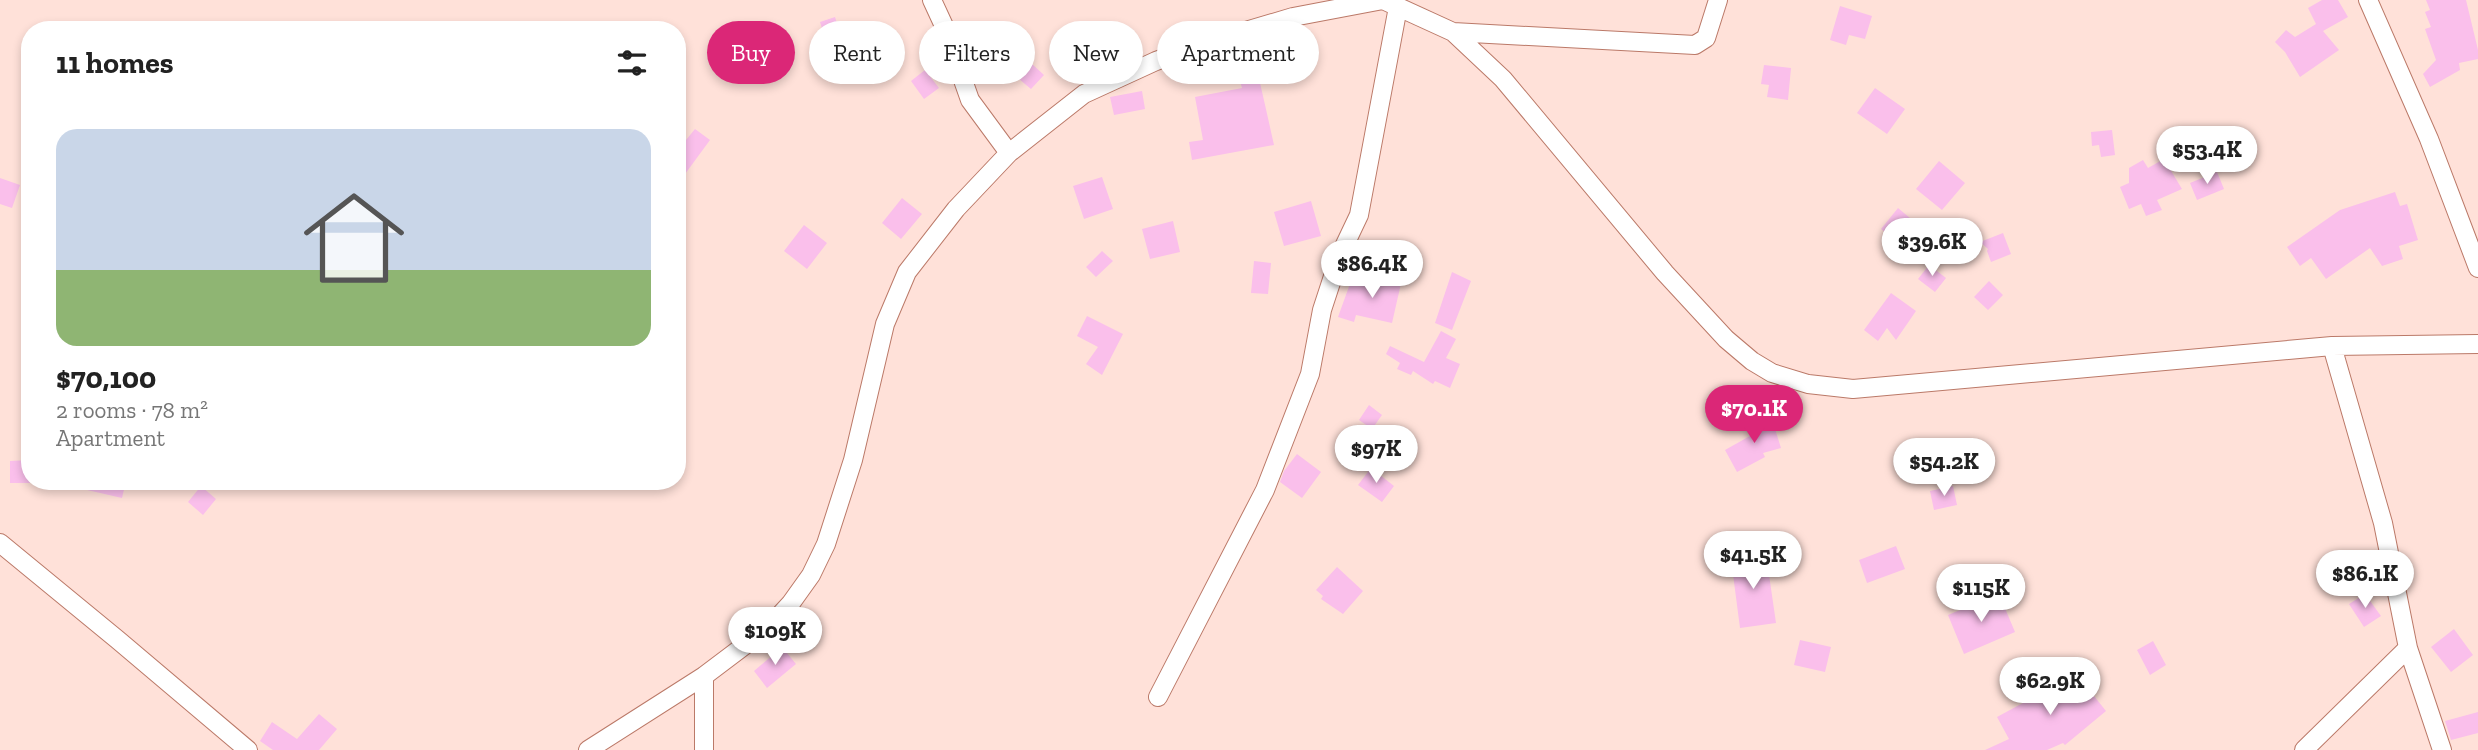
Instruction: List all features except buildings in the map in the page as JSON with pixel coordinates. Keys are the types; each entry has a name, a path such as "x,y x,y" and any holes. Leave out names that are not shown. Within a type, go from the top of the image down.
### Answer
{"street":[{"path":"932,0 970,100 1009,153"},
{"path":"1454,32 1695,45 1706,38 1718,0"},
{"path":"2368,0 2429,139 2478,268"},
{"path":"1158,697 1265,489 1310,374 1322,310 1340,255 1359,215 1388,3"},
{"path":"587,750 704,676 769,627 811,576 826,544 853,460 885,324 907,272 956,209 1009,153 1084,94 1156,61 1293,17 1388,3 1454,32 1503,79 1665,273 1726,339 1752,361 1772,373 1808,384 1853,389 2332,346 2478,344"},
{"path":"2332,346 2383,523 2408,648 2442,750"},
{"path":"0,543 248,750"},
{"path":"2304,750 2408,648"},
{"path":"704,676 704,750"}]}
